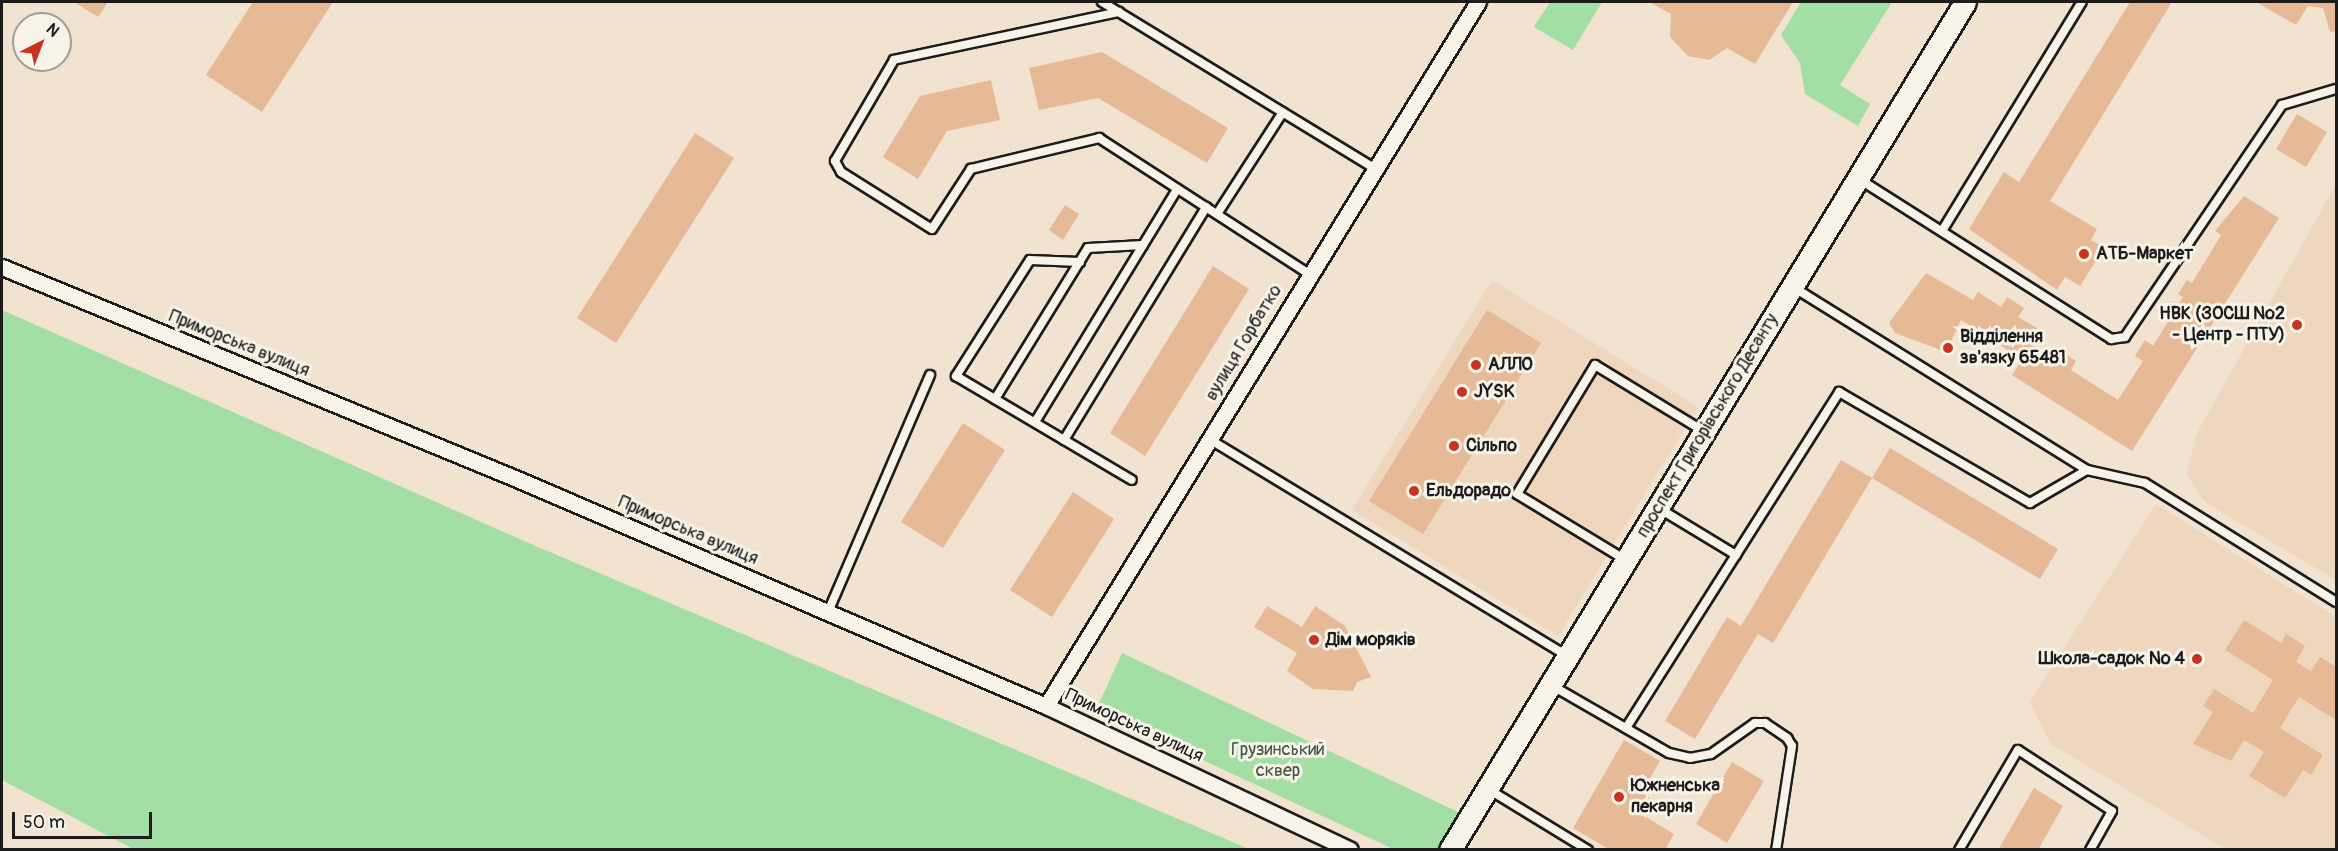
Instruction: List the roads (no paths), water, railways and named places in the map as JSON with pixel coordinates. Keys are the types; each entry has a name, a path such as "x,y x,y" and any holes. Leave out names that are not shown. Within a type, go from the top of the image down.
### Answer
{"street":[{"name":"вулиця Горбатко","path":"1046,706 1208,438 1478,2"},
{"name":"проспект Григорівського Десанту","path":"1450,849 1965,2"},
{"name":"Приморська вулиця","path":"2,267 828,612 1046,706 1350,849"}],"lane":[{"path":"1102,2 1374,168"},
{"path":"1942,231 2082,2"},
{"path":"1119,12 894,60 835,161 841,172 932,229 971,169 1099,138 1309,274"},
{"path":"1858,178 2111,339 2125,337 2282,105 2337,89"},
{"path":"1217,214 1283,112"},
{"path":"1035,423 1177,189"},
{"path":"1064,440 1206,207"},
{"path":"995,399 1088,248 1143,245"},
{"path":"1080,262 1030,260 956,376 1132,480"},
{"path":"1793,287 2086,470 2145,483 2337,602"},
{"path":"1626,560 1517,494 1595,365 1704,431"},
{"path":"828,612 930,375"},
{"path":"1626,728 1839,392 2030,503 2086,470"},
{"path":"1208,438 1567,656"},
{"path":"1658,507 1736,555"},
{"path":"1550,684 1669,753 1690,758 1711,754 1755,723 1765,723 1787,738 1792,746 1776,849"},
{"path":"1959,849 2018,750 2112,811 2090,849"},
{"path":"1487,788 1588,849"}],"place":[{"name":"АТБ-Маркет","path":"2084,254"},
{"name":"НВК (ЗОСШ №2 - Центр - ПТУ)","path":"2297,325"},
{"name":"Відділення зв'язку 65481","path":"1948,348"},
{"name":"АЛЛО","path":"1476,365"},
{"name":"JYSK","path":"1462,392"},
{"name":"Сільпо","path":"1454,446"},
{"name":"Ельдорадо","path":"1414,491"},
{"name":"Дім моряків","path":"1314,640"},
{"name":"Школа-садок № 4","path":"2197,659"},
{"name":"Южненська пекарня","path":"1619,797"}],"park label":[{"name":"Грузинський сквер","path":"1278,762"}]}
